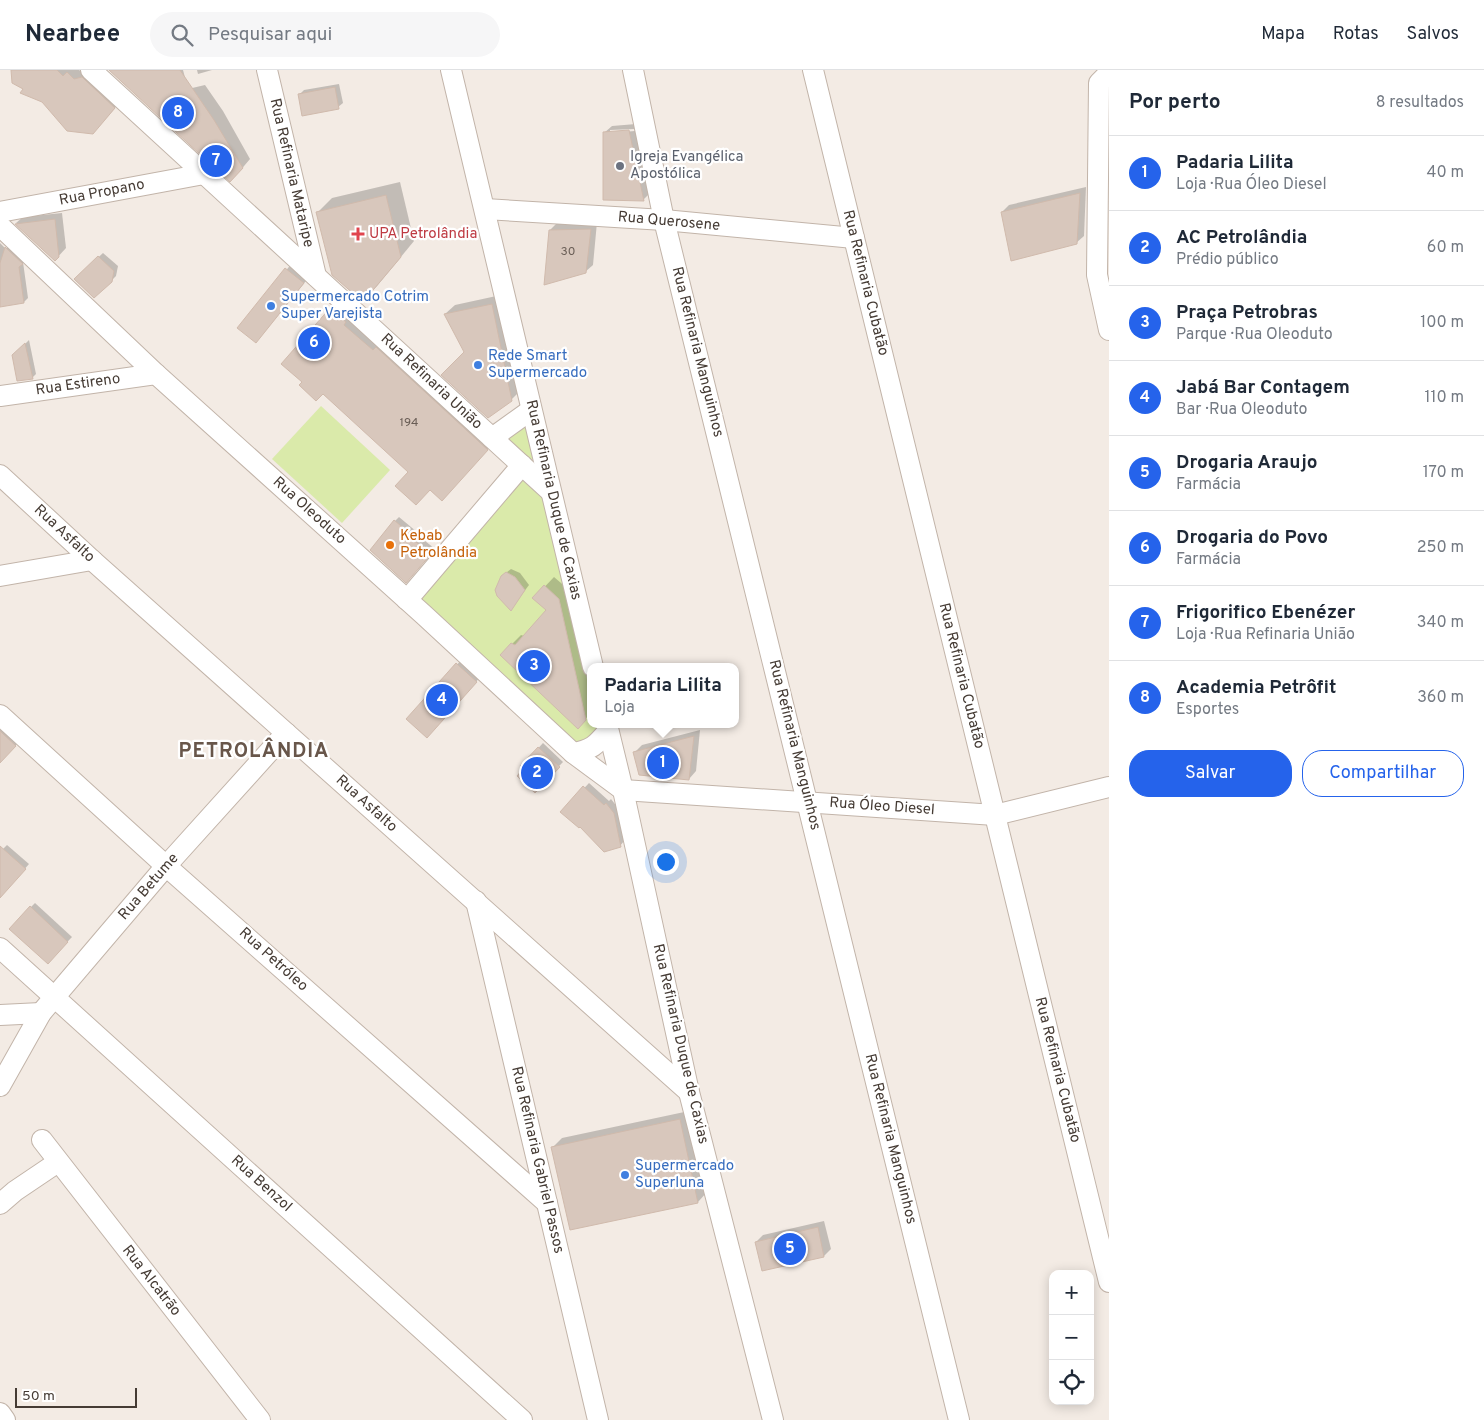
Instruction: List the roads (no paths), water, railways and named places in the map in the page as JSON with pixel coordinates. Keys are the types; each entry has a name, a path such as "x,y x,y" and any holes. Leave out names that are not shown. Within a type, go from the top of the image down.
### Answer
{"street":[{"name":"Rua Refinaria União","path":"91,70 550,491"},
{"name":"Rua Refinaria Mataripe","path":"267,70 316,276"},
{"name":"Rua Refinaria Duque de Caxias","path":"451,70 592,663"},
{"name":"Rua Refinaria Manguinhos","path":"633,70 664,220 959,1420"},
{"name":"Rua Refinaria Cubatão","path":"813,70 1109,1282"},
{"path":"1109,73 1099,83 1103,274 1109,330"},
{"name":"Rua Propano","path":"0,212 204,174"},
{"name":"Rua Querosene","path":"485,209 664,220 854,238"},
{"name":"Rua Oleoduto","path":"0,226 156,374 407,600 573,753 623,790"},
{"name":"Rua Estireno","path":"0,396 156,374"},
{"path":"492,438 531,410"},
{"path":"407,600 522,465"},
{"name":"Rua Asfalto","path":"0,475 92,560 689,1092"},
{"path":"0,576 92,560"},
{"name":"Rua Petróleo","path":"0,715 166,866 547,1203"},
{"name":"Rua Refinaria Duque de Caxias","path":"608,728 689,1092 773,1420"},
{"path":"573,753 588,751 599,742 608,728"},
{"name":"Rua Betume","path":"0,1086 41,1013 166,866 286,733"},
{"name":"Rua Óleo Diesel","path":"623,790 995,815 1109,787"},
{"name":"Rua Refinaria Gabriel Passos","path":"476,901 598,1420"},
{"name":"Rua Benzol","path":"0,948 522,1420"},
{"path":"0,1015 41,1013"},
{"name":"Rua Alcatrão","path":"42,1140 260,1420"},
{"path":"0,1204 58,1162"},
{"path":"0,1413 5,1420"}],"place":[{"name":"Academia Petrôfit","path":"178,113"},
{"name":"Frigorifico Ebenézer","path":"216,161"},
{"name":"Igreja Evangélica Apostólica","path":"620,166"},
{"name":"UPA Petrolândia","path":"358,234"},
{"name":"Supermercado Cotrim Super Varejista","path":"271,306"},
{"name":"Drogaria do Povo","path":"314,343"},
{"name":"Rede Smart Supermercado","path":"478,365"},
{"name":"Kebab Petrolândia","path":"390,545"},
{"name":"Praça Petrobras","path":"534,666"},
{"name":"Jabá Bar Contagem","path":"442,700"},
{"name":"Padaria Lilita","path":"663,763"},
{"name":"AC Petrolândia","path":"537,773"},
{"name":"Supermercado Superluna","path":"625,1175"},
{"name":"Drogaria Araujo","path":"790,1249"}],"district":[{"name":"PETROLÂNDIA","path":"254,752"}]}
